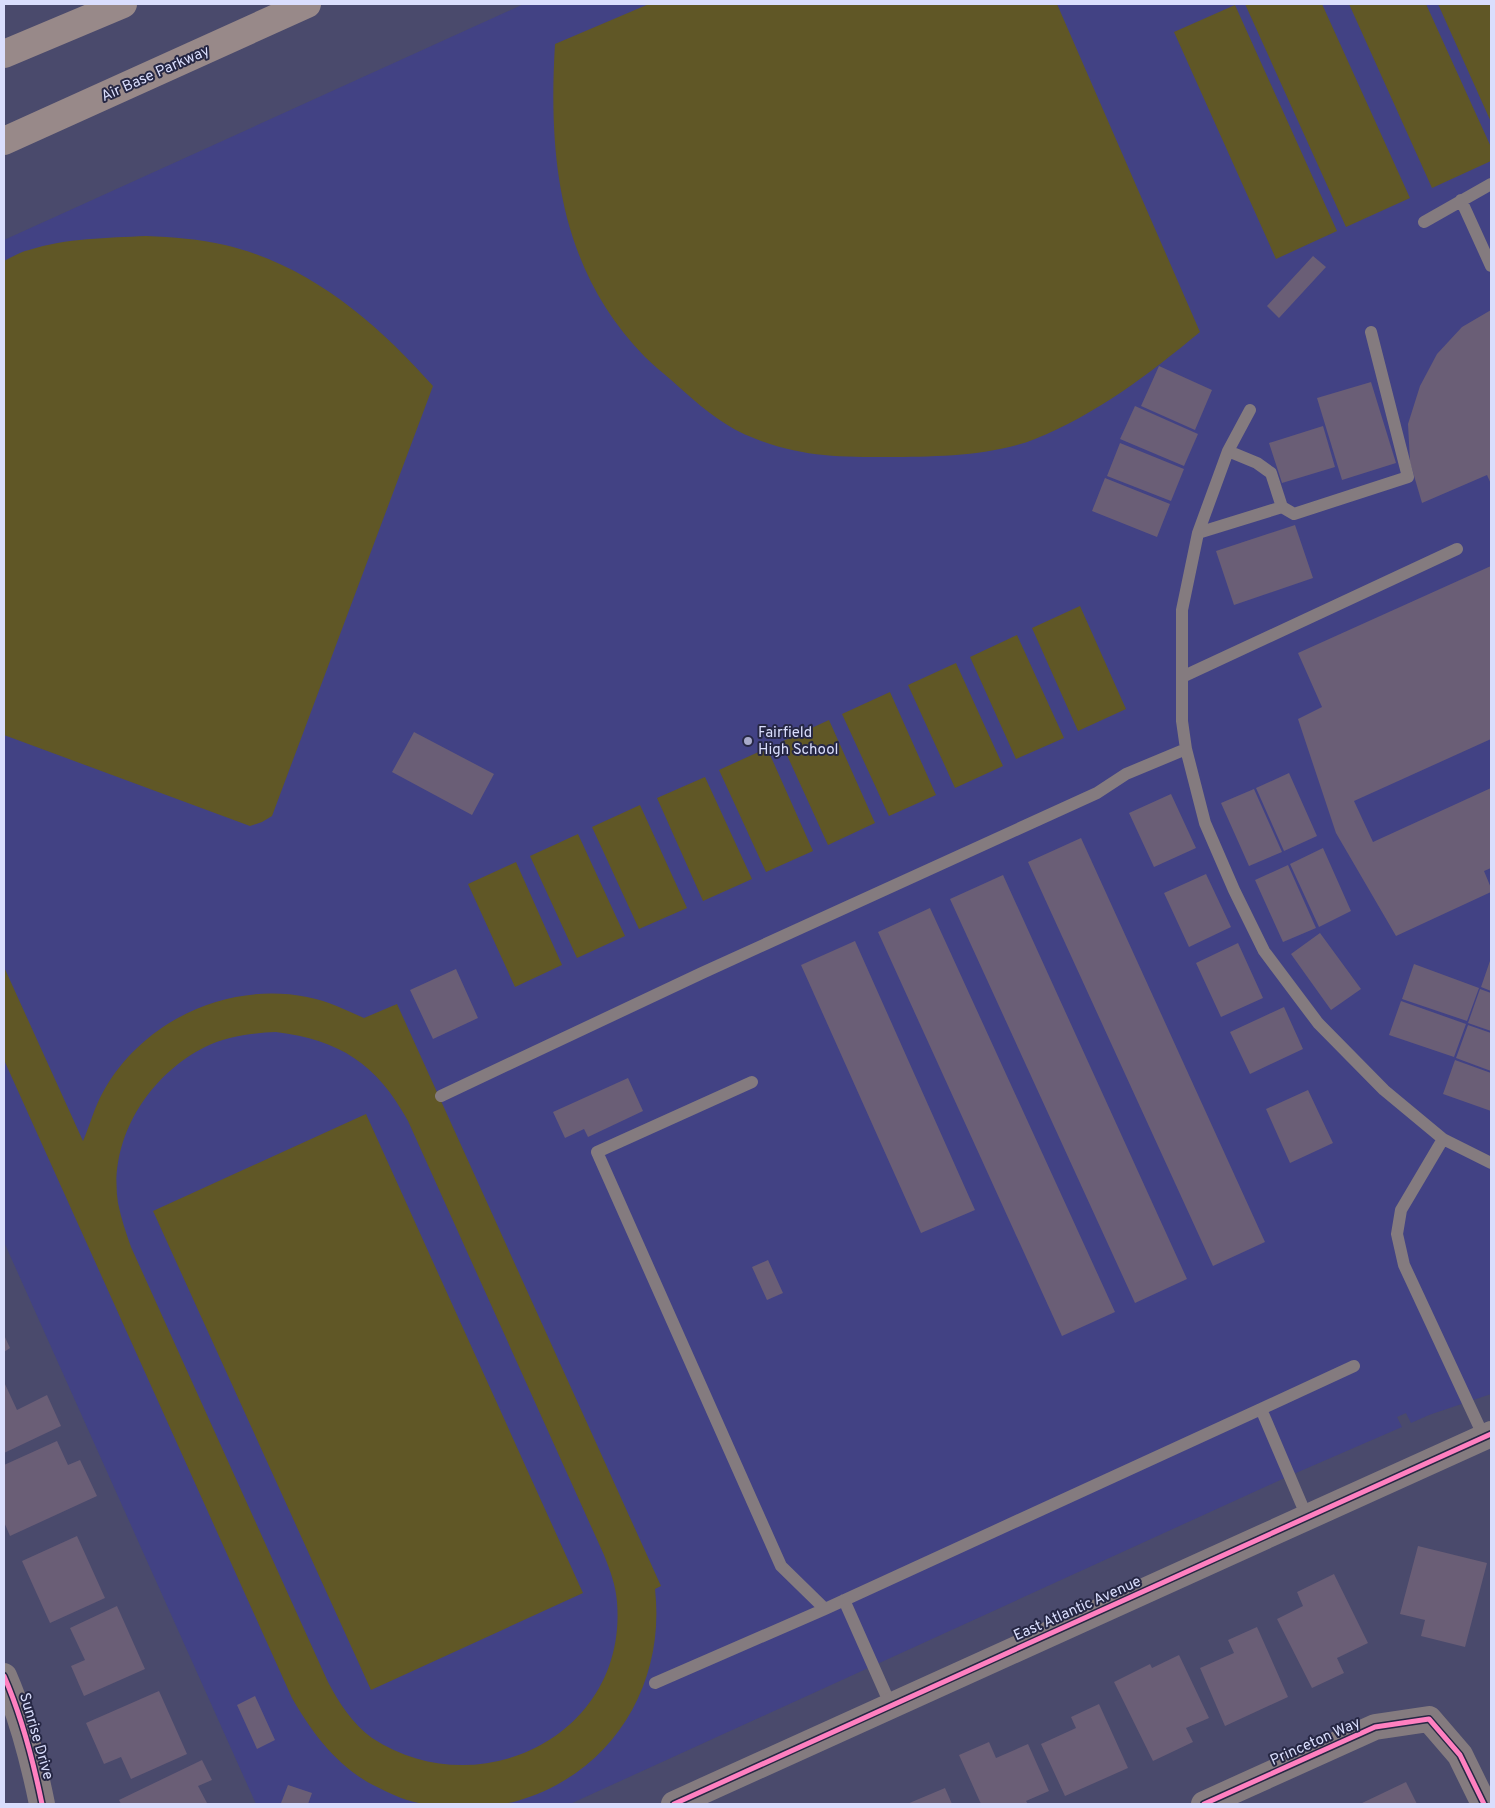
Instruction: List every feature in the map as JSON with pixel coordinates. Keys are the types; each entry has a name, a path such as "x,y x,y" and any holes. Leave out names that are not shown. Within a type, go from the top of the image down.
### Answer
{"main road":[{"path":"4,54 122,4"},
{"name":"Air Base Parkway","path":"4,141 307,4"}],"street":[{"name":"East Atlantic Avenue","path":"674,1804 1488,1435"},
{"name":"Sunrise Drive","path":"4,1676 12,1694 31,1753 42,1804"},
{"name":"Princeton Way","path":"1204,1804 1375,1727 1429,1720 1460,1755 1484,1804"}],"lane":[{"path":"1424,222 1491,184"},
{"path":"1462,200 1491,266"},
{"path":"1228,451 1257,463 1271,473 1282,507 1294,514 1408,477 1371,332"},
{"path":"1250,410 1228,451 1198,533 1182,610 1182,722 1186,749 1205,823 1234,890 1264,951 1318,1023 1384,1090 1443,1139 1491,1164"},
{"path":"1198,533 1282,507"},
{"path":"1182,677 1457,549"},
{"path":"441,1096 710,969 1097,792 1126,774 1186,749"},
{"path":"752,1082 597,1152 782,1566 825,1610"},
{"path":"1443,1139 1401,1210 1397,1234 1404,1265 1488,1435"},
{"path":"656,1683 825,1610 1354,1366"},
{"path":"1261,1409 1307,1517"},
{"path":"844,1600 891,1706"}],"shaded area":[{"name":"Fairfield High School","path":"524,4 1491,4 1491,1394 1411,1423 1406,1413 1397,1417 1402,1427 1289,1476 570,1804 256,1804 4,1242 4,240"},
{"path":"649,4 1057,4 1200,332 1142,378 1080,418 1035,439 1001,449 944,456 821,455 773,445 734,429 701,406 651,363 616,323 594,288 577,250 566,211 558,171 554,130 555,44"},
{"path":"1245,4 1322,4 1410,198 1346,227"},
{"path":"1349,4 1426,4 1491,147 1491,161 1432,188"},
{"path":"1438,4 1491,4 1491,122"},
{"path":"1235,5 1337,231 1276,259 1174,32"},
{"path":"146,236 205,241 225,245 256,254 285,267 340,299 365,319 389,340 433,386 272,816 250,826 4,735 4,261 26,251 58,243 87,239"},
{"path":"1080,606 1126,709 1078,731 1032,628"},
{"path":"1017,635 1064,738 1016,759 970,657"},
{"path":"956,663 1003,766 955,788 908,685"},
{"path":"890,692 936,795 889,816 842,714"},
{"path":"829,720 875,823 828,845 781,742"},
{"path":"767,748 813,851 766,872 719,770"},
{"path":"705,777 752,879 703,901 657,798"},
{"path":"640,805 687,908 639,929 592,827"},
{"path":"578,834 625,936 577,958 530,856"},
{"path":"516,862 562,965 515,987 468,884"},
{"path":"4,967 83,1141 103,1092 120,1067 140,1045 164,1027 190,1012 218,1001 247,995 277,994 307,997 337,1006 364,1018 397,1004 661,1586 655,1589 656,1625 651,1659 641,1692 625,1721 605,1748 580,1770 550,1788 511,1803 420,1803 406,1800 373,1785 348,1768 326,1748 292,1698 4,1060","holes":["267,1032 299,1036 319,1041 354,1058 383,1084 408,1121 604,1555 614,1584 617,1602 614,1649 598,1689 573,1722 539,1746 499,1761 457,1765 414,1758 372,1738 358,1726 341,1705 328,1682 131,1247 122,1220 118,1203 117,1179 126,1133 150,1092 166,1074 185,1059 205,1047 222,1040"]},
{"path":"366,1114 583,1593 371,1690 153,1211"}],"building":[{"path":"1313,256 1326,267 1279,318 1267,306"},
{"path":"1491,310 1491,484 1487,475 1422,503 1410,462 1408,424 1420,386 1437,354 1462,327"},
{"path":"1159,366 1212,390 1195,430 1141,406"},
{"path":"1371,382 1396,463 1342,480 1317,398"},
{"path":"1135,406 1198,434 1184,466 1120,439"},
{"path":"1323,426 1335,467 1282,483 1269,443"},
{"path":"1120,443 1184,469 1171,501 1107,476"},
{"path":"1105,478 1170,504 1157,537 1092,511"},
{"path":"1295,525 1313,578 1234,605 1216,551"},
{"path":"1491,566 1491,739 1354,801 1373,842 1491,788 1491,868 1484,871 1491,892 1396,936 1336,833 1298,719 1322,707 1298,653"},
{"path":"414,732 494,774 472,815 392,772"},
{"path":"1289,773 1317,836 1284,851 1256,788"},
{"path":"1254,789 1282,852 1249,866 1221,803"},
{"path":"1171,794 1196,848 1154,867 1129,813"},
{"path":"1081,838 1265,1242 1213,1266 1028,862"},
{"path":"1323,848 1351,911 1319,927 1290,864"},
{"path":"1288,865 1316,928 1283,942 1255,880"},
{"path":"1206,874 1231,927 1189,947 1164,893"},
{"path":"1003,875 1187,1279 1135,1303 950,899"},
{"path":"930,908 1115,1312 1062,1336 878,932"},
{"path":"1320,933 1361,989 1331,1010 1291,954"},
{"path":"855,941 975,1210 921,1233 801,965"},
{"path":"1238,943 1263,998 1221,1017 1196,963"},
{"path":"1491,958 1491,991 1481,987"},
{"path":"1414,964 1479,988 1467,1021 1402,999"},
{"path":"456,969 478,1018 433,1039 410,990"},
{"path":"1480,989 1491,993 1491,1031 1468,1023"},
{"path":"1401,1001 1466,1024 1454,1057 1389,1035"},
{"path":"1284,1007 1303,1049 1250,1074 1230,1032"},
{"path":"1468,1025 1491,1033 1491,1071 1456,1058"},
{"path":"1455,1060 1491,1073 1491,1111 1443,1094"},
{"path":"628,1078 643,1111 588,1137 584,1129 565,1138 553,1112"},
{"path":"1308,1090 1333,1143 1290,1163 1266,1109"},
{"path":"768,1260 783,1293 767,1300 752,1267"},
{"path":"4,1335 10,1348 4,1352"},
{"path":"4,1382 17,1410 47,1395 61,1426 4,1453"},
{"path":"57,1441 68,1465 80,1460 97,1496 10,1536 4,1522 4,1465"},
{"path":"77,1536 105,1598 50,1623 22,1561"},
{"path":"1418,1546 1487,1563 1465,1647 1421,1636 1425,1620 1400,1614"},
{"path":"1334,1574 1368,1643 1337,1658 1344,1673 1312,1688 1277,1619 1303,1606 1297,1592"},
{"path":"117,1606 145,1669 84,1696 71,1666 85,1660 70,1628"},
{"path":"1257,1627 1288,1697 1225,1726 1200,1668 1234,1653 1228,1640"},
{"path":"1179,1655 1209,1718 1186,1728 1193,1742 1153,1761 1114,1682 1150,1664 1152,1668"},
{"path":"159,1691 187,1754 131,1779 121,1757 104,1764 86,1723"},
{"path":"255,1696 275,1740 257,1749 237,1705"},
{"path":"1099,1704 1128,1768 1065,1796 1041,1744 1076,1728 1071,1717"},
{"path":"989,1742 996,1758 1028,1744 1049,1791 1026,1801 1028,1804 981,1804 959,1755"},
{"path":"202,1760 212,1780 198,1786 207,1803 121,1804 119,1800"},
{"path":"1406,1782 1417,1804 1360,1804"},
{"path":"288,1785 312,1793 308,1804 281,1803"},
{"path":"945,1788 952,1804 907,1804"}],"cycle path":[{"path":"674,1804 1491,1434"},
{"path":"4,1676 26,1739 42,1804"},
{"path":"1204,1804 1375,1727 1429,1719 1460,1755 1484,1804"}],"place":[{"name":"Fairfield High School","path":"748,741"}]}
